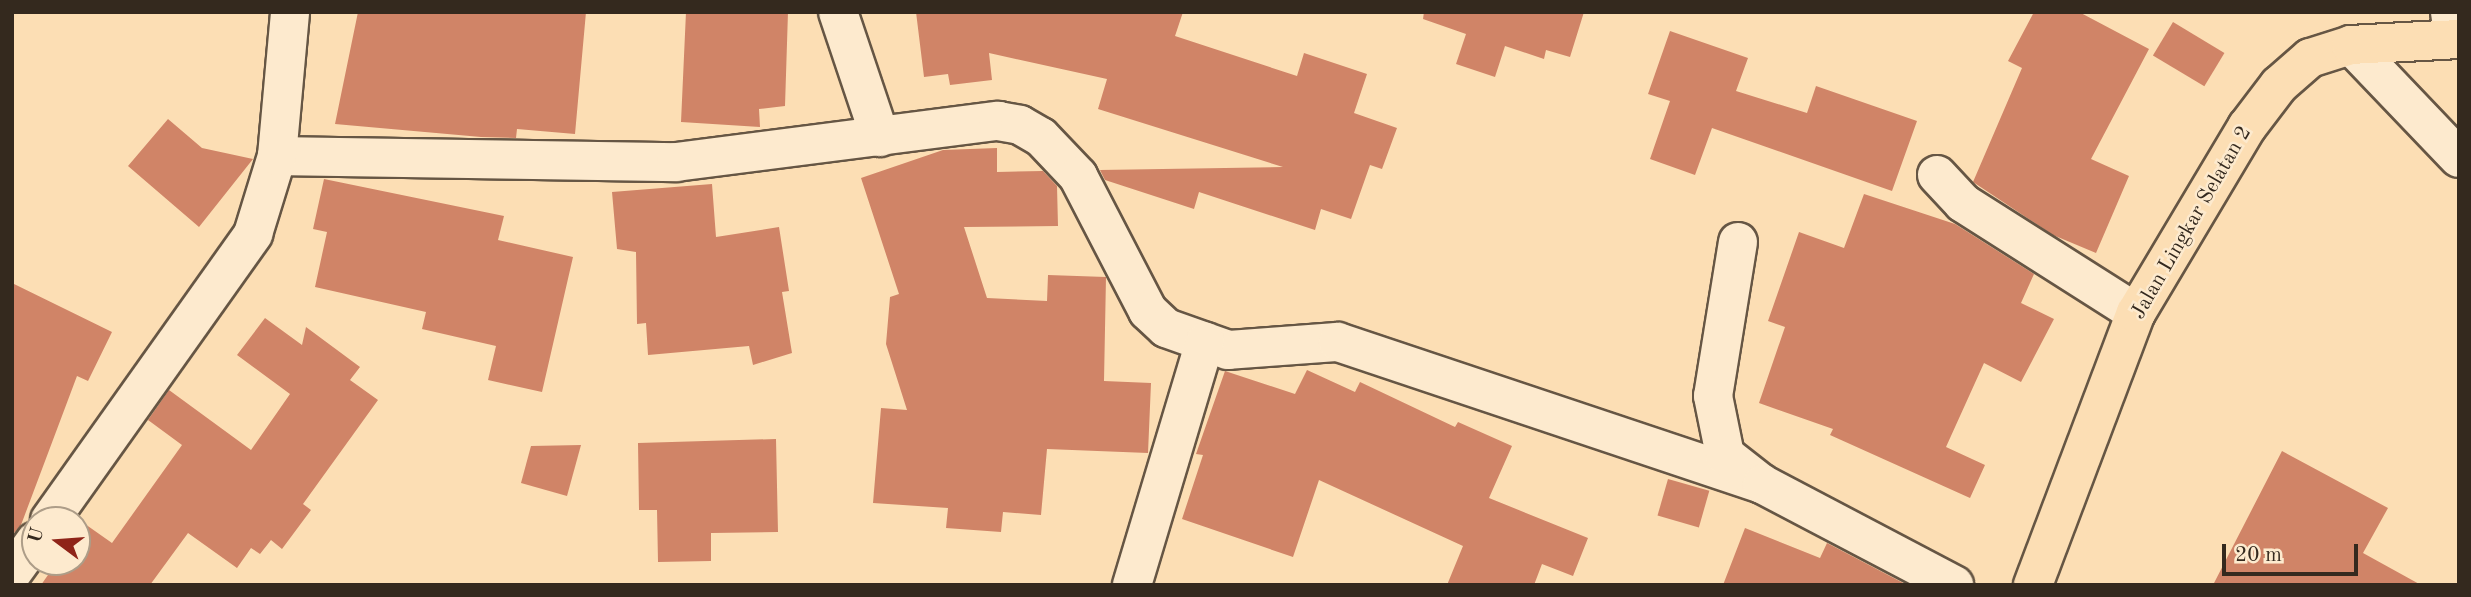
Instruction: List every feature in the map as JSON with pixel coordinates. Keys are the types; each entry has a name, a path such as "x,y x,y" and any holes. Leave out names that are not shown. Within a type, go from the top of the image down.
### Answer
{"highway":[{"name":"Jalan Lingkar Selatan 2","path":"2033,585 2136,313 2247,127 2279,85 2310,58 2351,45 2454,30"}],"street":[{"path":"60,506 253,234 277,156 290,12"},
{"path":"838,12 880,137"},
{"path":"2351,45 2459,158"},
{"path":"277,156 676,162 998,121 1020,125 1041,137 1078,176 1148,311 1166,328 1228,350 1339,342 1762,484 1954,585"},
{"path":"1937,175 1963,203 2136,313"},
{"path":"1738,242 1713,396 1725,455 1762,484"},
{"path":"1132,585 1205,342"}],"building":[{"path":"358,12 586,12 575,134 517,129 516,138 481,137 335,124"},
{"path":"686,12 788,12 785,106 759,109 760,127 681,122"},
{"path":"916,12 1183,12 1175,36 1297,76 1304,53 1367,74 1354,113 1397,128 1382,169 1370,165 1351,219 1321,209 1315,230 1199,192 1194,209 1105,180 1100,170 1283,167 1098,109 1107,79 989,53 992,80 950,85 948,74 924,77"},
{"path":"1424,12 1584,12 1570,57 1546,50 1544,59 1505,46 1495,77 1456,64 1466,34 1423,19"},
{"path":"2034,12 2079,12 2149,49 2091,159 2129,176 2096,253 2053,235 1973,182 2022,68 2008,61"},
{"path":"2173,22 2224,53 2204,86 2153,55"},
{"path":"1670,31 1748,58 1736,91 1807,113 1816,86 1917,121 1892,191 1712,128 1695,175 1650,159 1670,101 1648,94"},
{"path":"168,119 202,148 253,159 199,227 128,166"},
{"path":"997,148 997,172 1043,171 1057,186 1058,226 964,227 987,298 1047,301 1048,275 1106,277 1104,381 1151,383 1148,453 1047,449 1041,515 1003,512 1001,532 946,528 948,508 873,503 881,408 907,410 886,344 890,297 899,294 861,178 943,150"},
{"path":"324,179 504,216 498,240 573,257 542,392 488,380 496,346 422,329 426,312 315,287 327,232 313,229"},
{"path":"712,184 716,237 779,227 789,291 782,292 792,353 753,365 749,346 648,355 646,323 637,324 636,252 617,249 612,192"},
{"path":"1864,194 1955,224 2034,274 2021,303 2054,319 2021,382 1984,363 1946,447 1985,465 1970,498 1830,435 1833,429 1759,403 1785,327 1768,321 1799,232 1844,248"},
{"path":"12,283 112,332 88,381 77,376 28,506 21,506 21,525 12,535"},
{"path":"265,318 302,345 306,327 360,367 350,380 378,400 303,504 311,510 282,549 271,540 260,554 251,548 237,568 188,533 150,585 41,585 47,576 91,576 91,528 112,543 182,445 148,420 169,390 251,450 290,394 237,355"},
{"path":"1307,370 1355,392 1360,382 1455,427 1458,422 1512,446 1489,498 1588,538 1573,576 1542,564 1534,585 1447,585 1463,546 1319,480 1293,557 1182,519 1203,455 1196,454 1225,371 1295,394"},
{"path":"776,439 778,532 711,533 711,561 658,562 657,510 639,510 638,443"},
{"path":"581,445 567,496 521,483 531,446"},
{"path":"2282,451 2388,508 2363,553 2421,585 2213,585"},
{"path":"1668,479 1709,491 1699,527 1658,516"},
{"path":"1745,528 1820,558 1827,543 1907,585 1723,585"}]}
